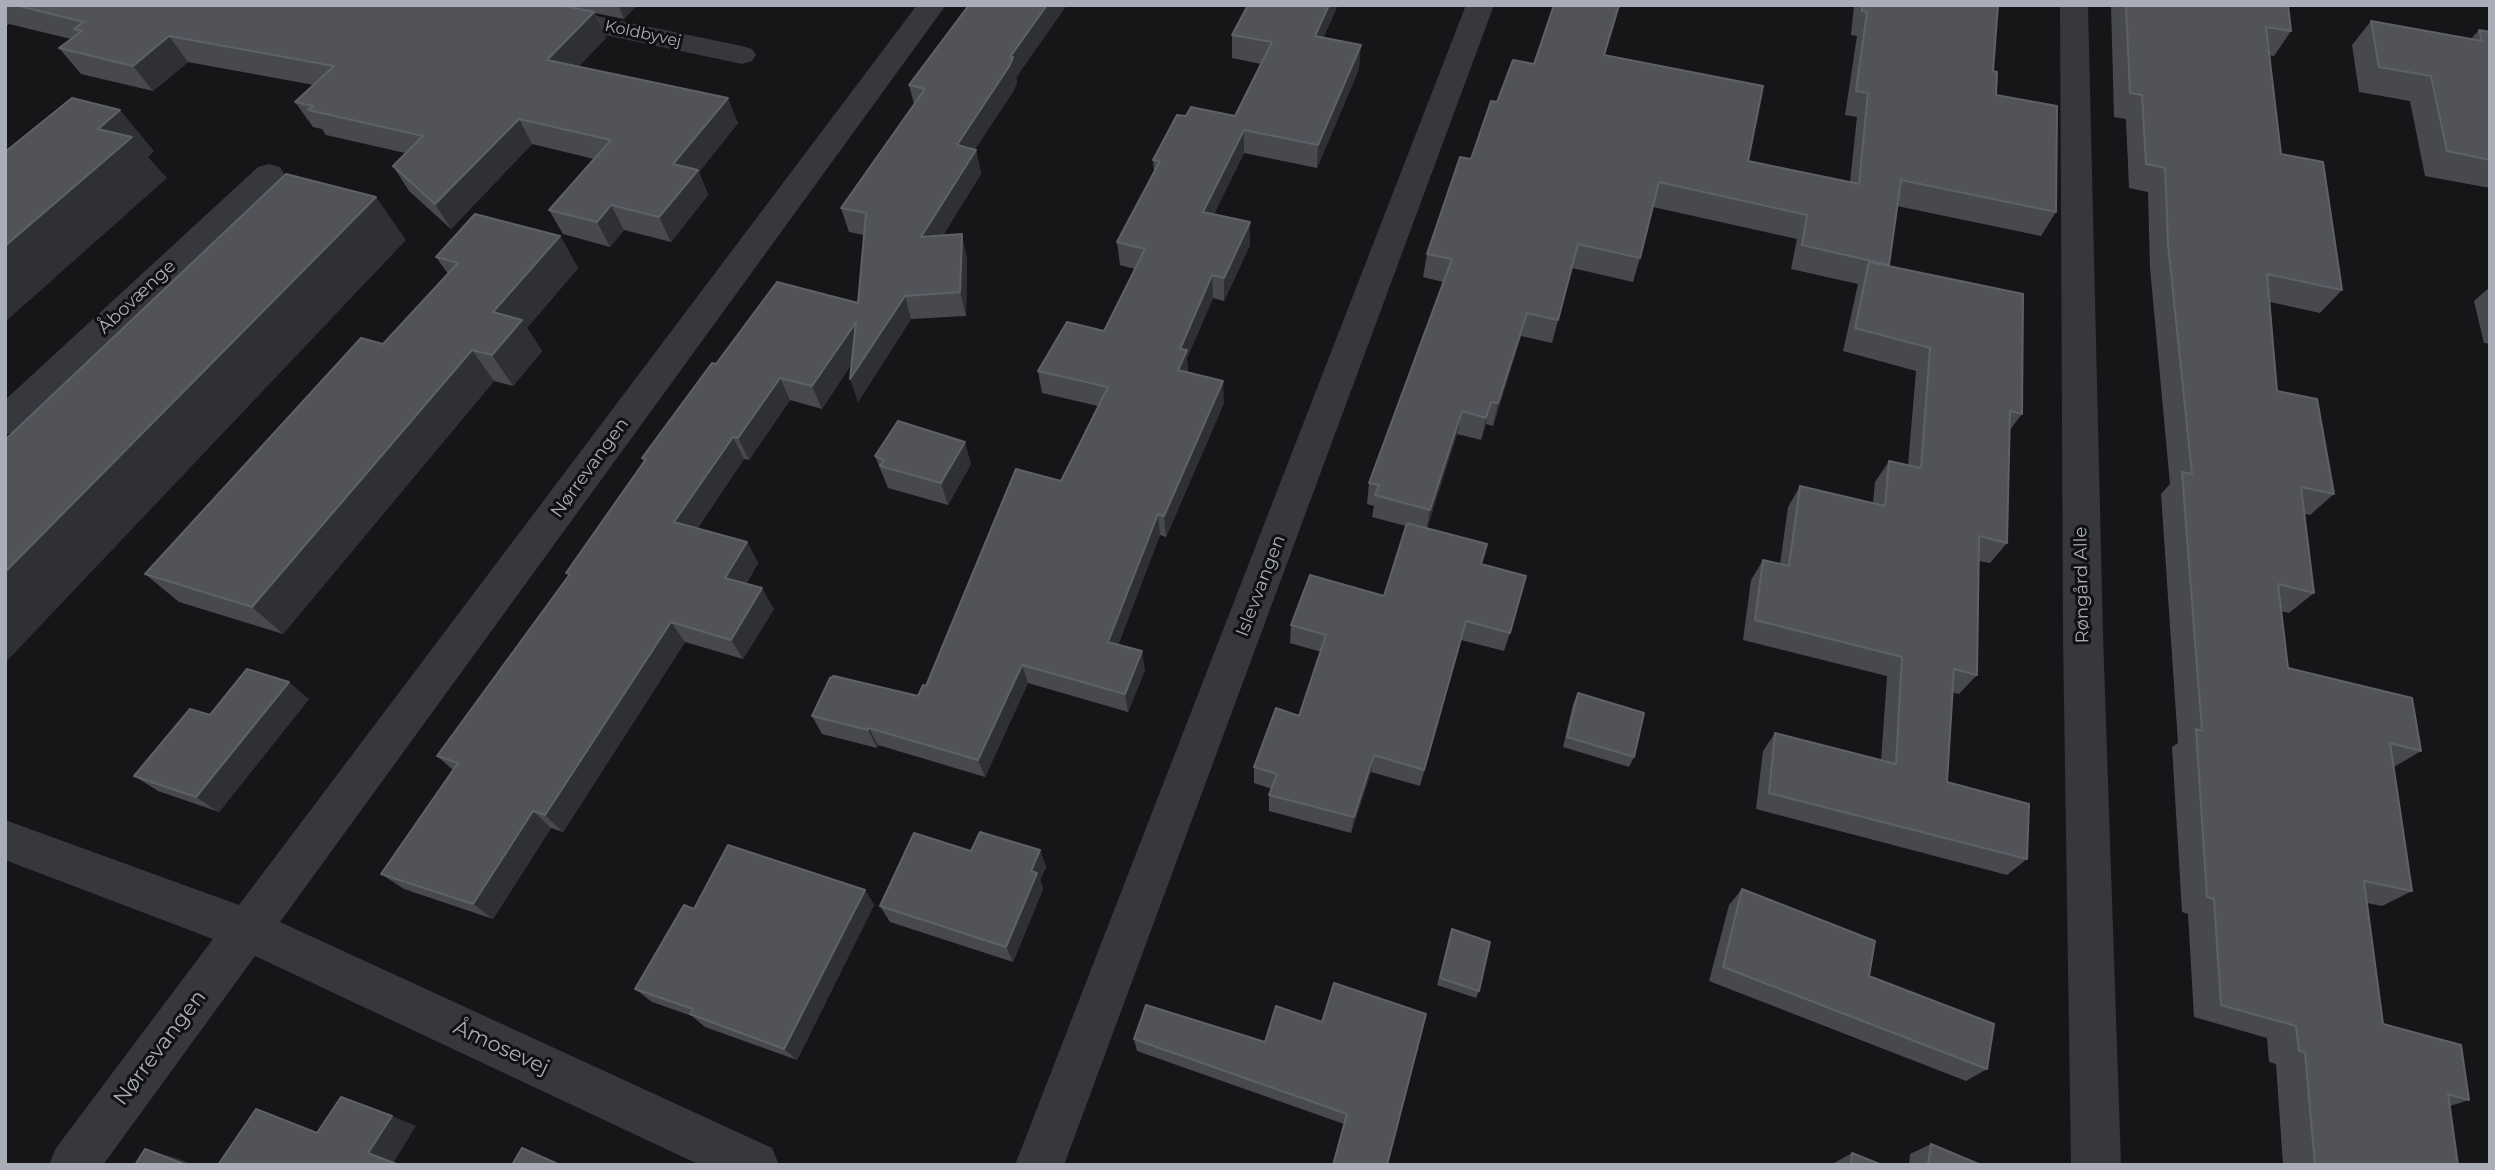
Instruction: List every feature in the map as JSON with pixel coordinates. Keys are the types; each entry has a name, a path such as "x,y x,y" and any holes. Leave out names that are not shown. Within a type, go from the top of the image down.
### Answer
{"street":[{"name":"Koldbyvej","path":"501,5 742,55"},
{"name":"Nørrevangen","path":"73,1165 932,5"},
{"name":"Islevvangen","path":"1039,1165 1480,5"},
{"name":"Røngård Alle","path":"2074,5 2083,635 2096,1165"},
{"name":"Åbovænge","path":"5,421 269,174"},
{"path":"5,840 248,930"},
{"name":"Åmosevej","path":"248,930 755,1165"}],"building":[{"path":"15,5 560,5 594,12 547,60 728,98 673,164 698,170 659,217 611,205 597,222 549,210 611,140 519,119 435,204 393,166 423,136 308,110 313,106 295,102 334,66 169,36 133,66 59,48 82,31 74,29 84,22"},
{"path":"969,5 1047,5 1010,57 1013,57 1010,65 957,145 976,150 921,237 962,234 960,292 905,296 850,379 856,322 812,386 780,378 738,438 733,437 674,522 747,542 725,578 762,588 731,640 671,622 545,815 533,811 473,904 381,874 458,763 437,756 570,574 566,573 646,459 642,458 712,363 716,364 777,282 858,303 866,213 841,208 925,89 909,85"},
{"path":"1248,5 1329,5 1315,36 1361,45 1318,145 1244,130 1203,212 1250,222 1224,278 1212,275 1180,349 1187,350 1178,370 1223,381 1164,516 1158,514 1108,642 1142,651 1125,694 1022,665 978,760 869,728 868,730 812,716 830,678 834,676 918,696 923,685 926,686 1016,469 1061,481 1108,387 1038,371 1067,322 1104,331 1145,249 1117,242 1160,161 1153,160 1177,115 1186,116 1191,107 1235,116 1272,42 1232,35"},
{"path":"1554,5 1619,5 1604,55 1763,86 1748,161 1859,184 1868,93 1856,91 1867,12 1862,11 1862,5 1998,5 1993,71 1997,72 1996,95 2057,106 2056,212 1901,180 1889,265 1802,245 1807,215 1659,182 1640,258 1578,244 1558,320 1527,313 1498,403 1491,402 1486,418 1462,411 1430,510 1375,495 1379,485 1369,483 1452,259 1427,254 1460,157 1471,159 1491,101 1497,102 1513,60 1534,64"},
{"path":"2126,5 2288,5 2291,31 2266,27 2281,154 2323,162 2342,290 2267,274 2277,391 2317,399 2334,494 2301,487 2314,593 2278,584 2288,668 2412,698 2421,751 2390,743 2412,891 2364,881 2383,1024 2461,1045 2469,1100 2448,1094 2458,1165 2315,1165 2305,1052 2299,1051 2296,1026 2221,1005 2214,899 2207,897 2196,729 2202,731 2182,472 2192,474 2168,244 2165,168 2146,164 2142,95 2130,93"},
{"path":"2371,21 2482,41 2479,30 2490,32 2490,160 2447,151 2431,76 2379,67"},
{"path":"72,98 120,110 98,129 132,137 5,246 5,152"},
{"path":"286,174 376,197 5,572 5,440"},
{"path":"475,214 560,236 493,312 522,320 492,355 472,350 252,607 145,574 361,338 383,344 458,263 436,257"},
{"path":"1869,262 2023,294 2022,414 2010,411 2007,543 1979,536 1977,675 1954,669 1947,782 2029,804 2027,859 1769,793 1775,733 1896,764 1902,657 1755,620 1763,560 1789,566 1800,486 1885,506 1889,461 1921,468 1930,348 1855,328"},
{"path":"898,421 965,442 941,483 880,466 884,460 875,456"},
{"path":"1407,523 1487,544 1481,564 1526,576 1510,633 1466,621 1424,770 1374,755 1354,817 1269,795 1277,774 1254,767 1276,708 1299,716 1326,635 1291,625 1310,575 1384,596"},
{"path":"247,669 289,682 196,797 134,776 190,709 210,715"},
{"path":"1578,693 1644,713 1634,757 1567,737"},
{"path":"980,832 1040,850 1031,871 1037,873 1006,947 880,906 914,833 971,851"},
{"path":"728,845 865,890 784,1049 690,1014 693,1009 635,989 684,905 694,909"},
{"path":"1742,889 1875,941 1869,976 1994,1024 1987,1069 1723,967"},
{"path":"1452,929 1490,942 1479,991 1440,978"},
{"path":"1334,983 1426,1014 1387,1165 1333,1165 1347,1114 1134,1039 1146,1005 1265,1042 1276,1006 1322,1022"},
{"path":"341,1097 392,1116 368,1153 399,1165 218,1165 256,1109 317,1133"},
{"path":"1931,1144 1981,1165 1928,1165"},
{"path":"522,1148 560,1165 512,1165"},
{"path":"145,1149 186,1165 135,1165"},
{"path":"1852,1153 1882,1165 1851,1165"}]}
